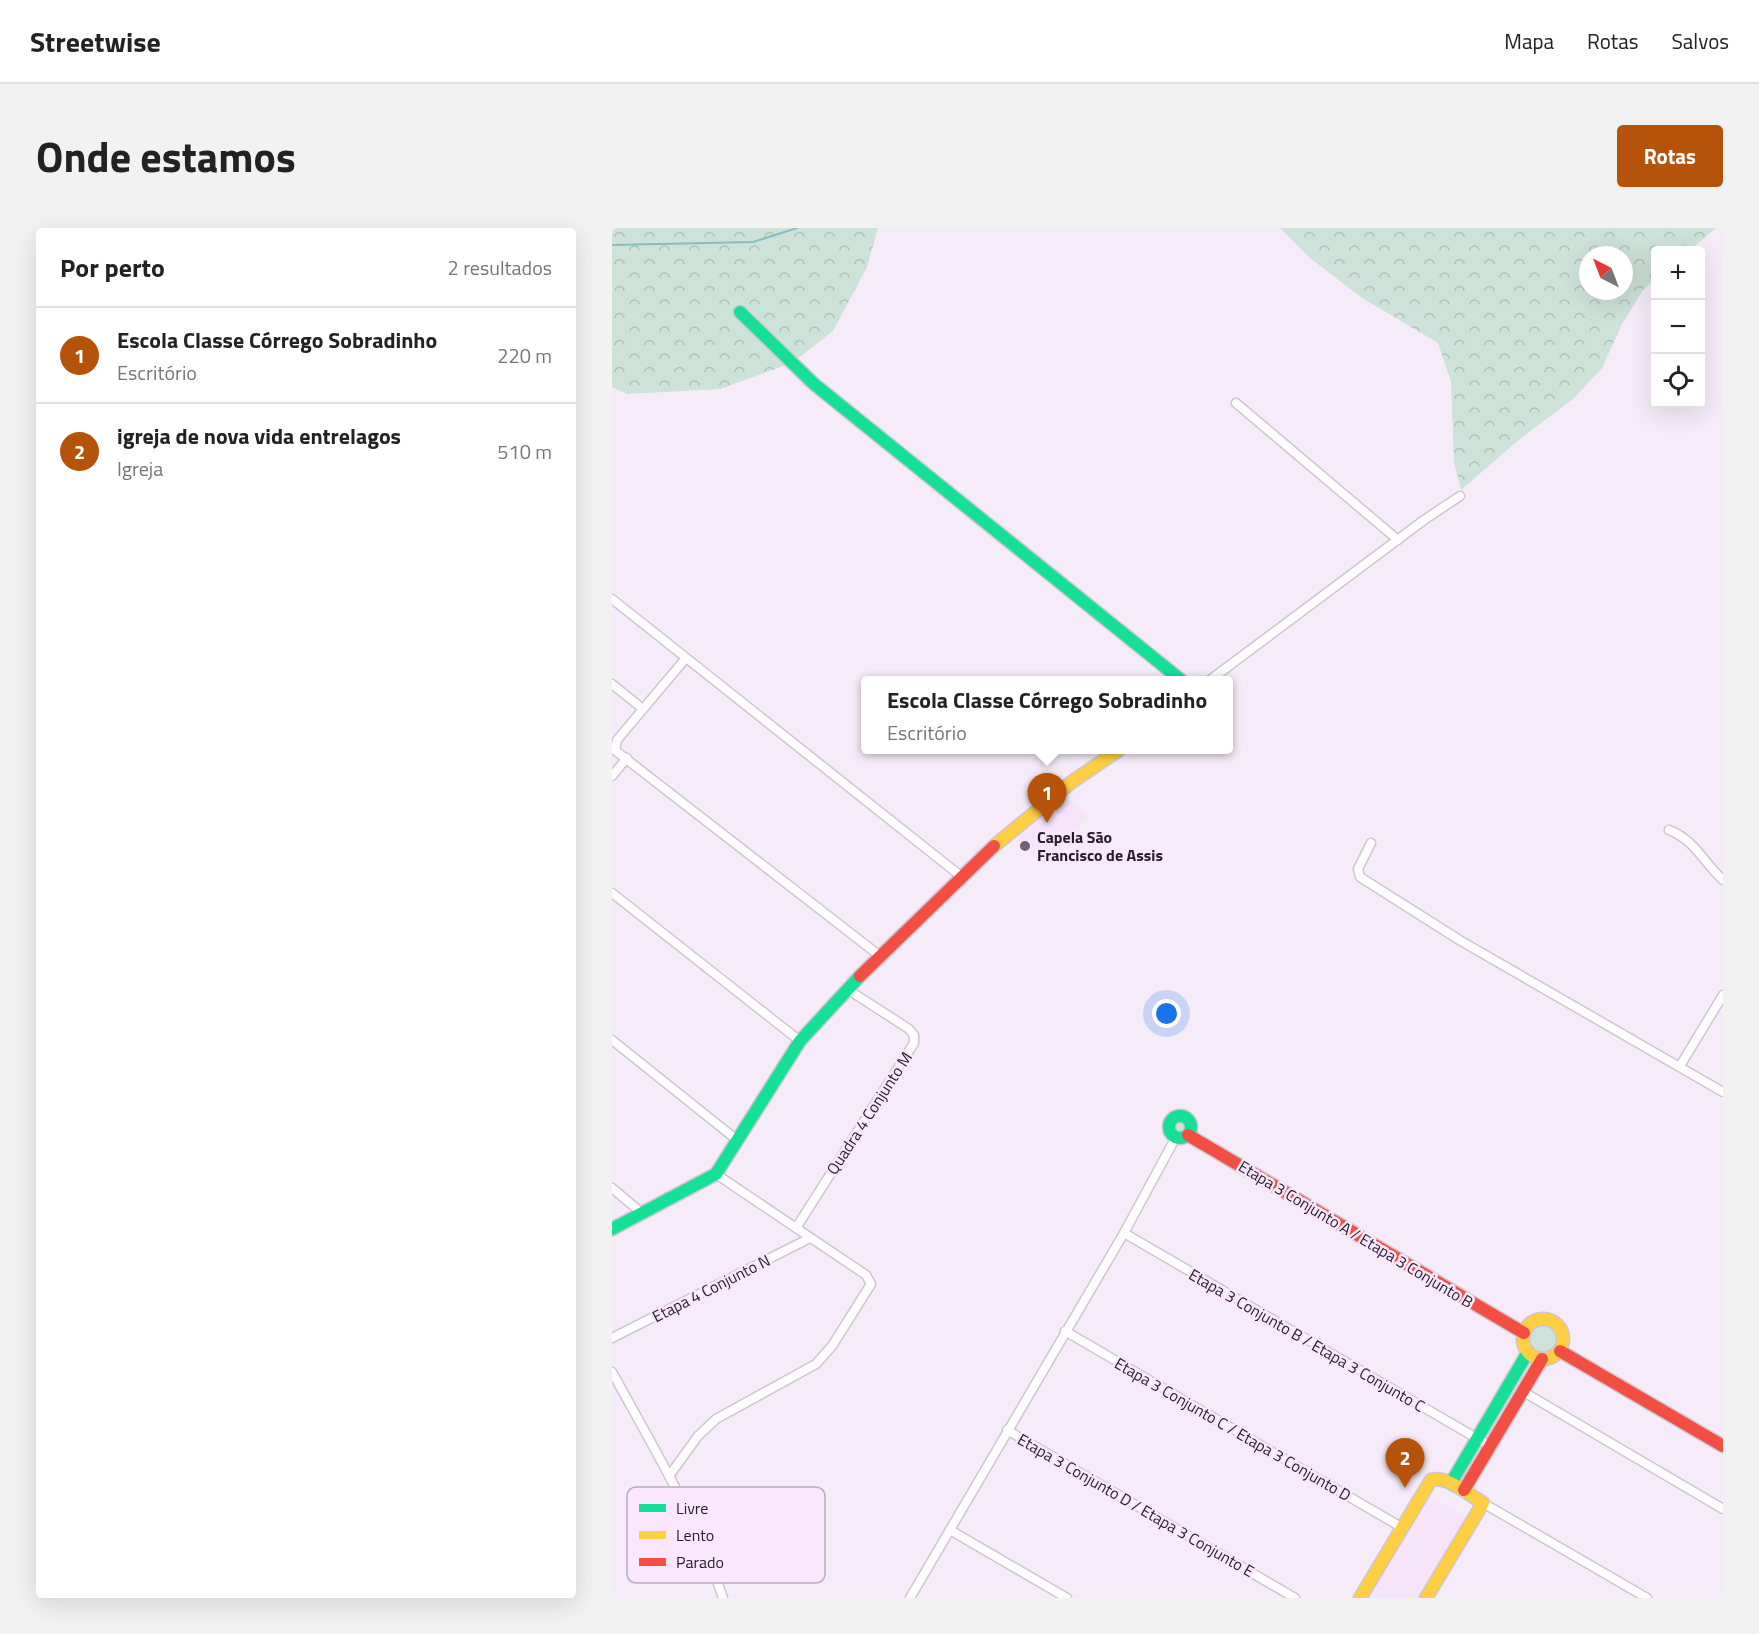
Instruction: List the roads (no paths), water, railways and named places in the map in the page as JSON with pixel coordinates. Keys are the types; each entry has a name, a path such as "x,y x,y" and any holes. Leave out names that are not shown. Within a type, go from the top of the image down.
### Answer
{"street":[{"path":"740,312 814,384 1175,676"},
{"path":"1236,403 1398,540"},
{"path":"1217,676 1446,503 1460,496"},
{"path":"612,599 962,877"},
{"path":"686,658 617,740 614,749 880,956"},
{"path":"612,684 643,709"},
{"path":"612,1229 716,1174 800,1041 847,989 1019,824 1073,781 1113,754"},
{"path":"612,776 627,758"},
{"path":"1669,830 1689,840 1706,863 1723,880"},
{"path":"1371,843 1358,869 1360,877 1461,940 1723,1092"},
{"path":"612,893 800,1041"},
{"name":"Quadra 4 Conjunto M","path":"795,1228 914,1043 914,1035 909,1029 847,989"},
{"path":"1680,1066 1723,995"},
{"path":"612,1040 737,1140"},
{"path":"910,1598 1065,1331 1182,1136"},
{"name":"Etapa 3 Conjunto A / Etapa 3 Conjunto B","path":"1182,1136 1524,1334"},
{"path":"669,1476 698,1436 716,1419 816,1364 832,1346 870,1288 868,1277 716,1174"},
{"path":"612,1188 643,1214"},
{"name":"Etapa 3 Conjunto B / Etapa 3 Conjunto C","path":"1124,1233 1490,1446"},
{"name":"Etapa 4 Conjunto N","path":"612,1338 810,1238"},
{"path":"1542,1318 1552,1320 1560,1327 1563,1336 1560,1351 1552,1357 1542,1359 1528,1352 1523,1343 1524,1334 1533,1322 1542,1318"},
{"name":"Etapa 3 Conjunto C / Etapa 3 Conjunto D","path":"1065,1331 1401,1527"},
{"path":"1560,1351 1723,1446"},
{"path":"1451,1483 1528,1352"},
{"path":"1464,1491 1542,1359"},
{"path":"612,1372 674,1487"},
{"path":"1522,1391 1723,1509"},
{"name":"Etapa 3 Conjunto D / Etapa 3 Conjunto E","path":"1007,1430 1295,1598"},
{"path":"1360,1598 1401,1527 1432,1479 1437,1478 1451,1483 1647,1598"},
{"path":"1426,1598 1483,1503"},
{"path":"950,1530 1067,1598"},
{"path":"717,1583 723,1598"}],"waterway":[{"path":"612,245 753,242 797,228"}],"place":[{"name":"Escola Classe Córrego Sobradinho","path":"1047,823"},
{"name":"Capela São Francisco de Assis","path":"1025,846"},
{"name":"igreja de nova vida entrelagos","path":"1405,1488"}]}
